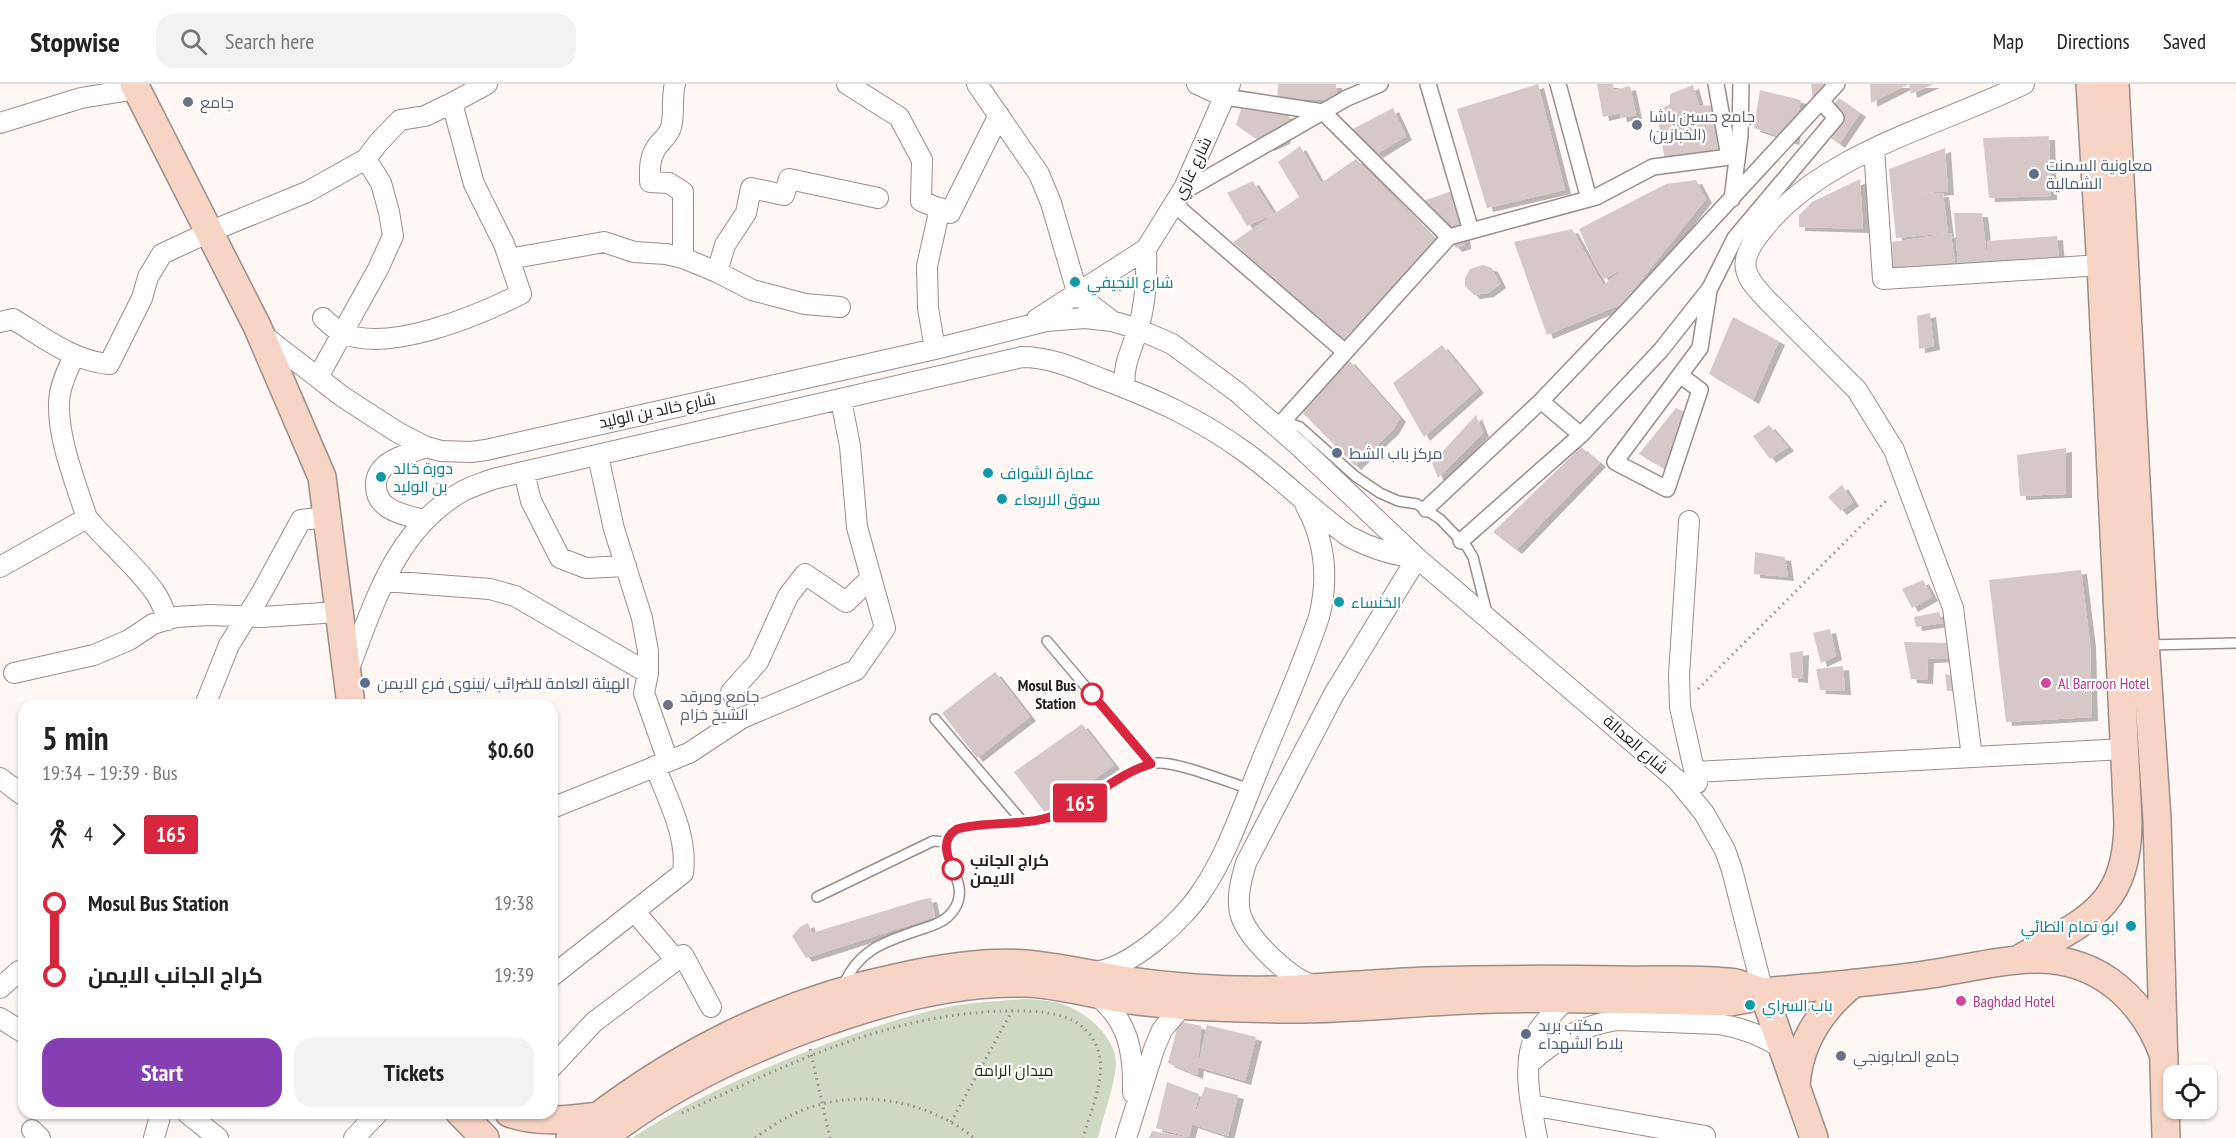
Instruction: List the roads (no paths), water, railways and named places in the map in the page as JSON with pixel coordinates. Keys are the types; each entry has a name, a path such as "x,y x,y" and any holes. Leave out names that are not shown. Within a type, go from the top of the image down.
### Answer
{"main road":[{"path":"2016,961 2083,922 2108,898 2124,867 2128,850 2101,264 2090,84"},
{"path":"2115,84 2145,645 2157,819 2166,1138"},
{"path":"135,87 260,333 322,477 350,699"},
{"path":"2128,823 2157,819"},
{"path":"570,1138 654,1102 704,1072 767,1044 831,1020 927,993 998,983 1049,985 1126,999 1290,1009 1341,1008 1445,1000 1567,999 1730,1002 1747,999 1763,992 1916,976 2040,959 2064,962 2087,969 2108,980 2127,995 2143,1013 2156,1033 2164,1056"},
{"path":"600,1127 661,1071 730,1033 803,1003 841,991 919,973 982,964 1029,964 1126,980 1263,990 1332,988 1421,981 1531,979 1726,981 1745,985 1763,992 1814,1138"},
{"path":"1796,1086 1801,1057 1813,1028 1831,1003 1854,983"},
{"path":"466,1119 485,1138"},
{"path":"550,1119 600,1127"}],"street":[{"path":"0,322 14,319 91,363 109,364 142,298 148,277 162,254 307,192 366,159 400,120 425,116 487,84"},
{"path":"675,84 672,93 672,123 668,138 656,148 651,161 650,182 669,183 683,192 683,258"},
{"path":"847,84 899,117 922,160 921,201 950,213 999,115"},
{"path":"977,84 1039,174 1051,203 1078,295 1112,321"},
{"path":"1197,84 1323,112 1449,237"},
{"path":"1345,352 1178,199 1347,98 1380,84"},
{"path":"1428,84 1471,231"},
{"path":"1558,84 1589,199"},
{"path":"1716,84 1733,157"},
{"path":"1732,199 1733,157 1741,84"},
{"path":"1426,509 1541,401 1837,84"},
{"path":"1972,758 1953,608 1894,450 1857,390 1753,284 1746,269 1747,255 1753,242 1774,214 1822,177 1874,149 2024,84"},
{"path":"0,123 81,98 135,87"},
{"name":"شارع غازي","path":"1026,326 1078,295 1146,249 1178,199 1198,160 1228,90"},
{"path":"1461,541 1581,435 1661,350 1710,288 1735,238 1836,118 1822,102"},
{"path":"323,318 341,333 375,340 451,325 521,294 504,244 474,184 452,103"},
{"path":"1874,149 1883,279 2101,264"},
{"path":"1276,419 1345,352 1449,237 1589,199 1653,167 1733,157"},
{"path":"318,377 378,270 393,236 381,183 366,159"},
{"path":"717,272 725,245 746,213 751,188 784,195 789,179 878,198"},
{"path":"935,349 928,308 927,266 940,208"},
{"path":"509,259 604,242 634,252 666,254 683,258 752,290 805,304 840,307"},
{"path":"1125,388 1124,369 1138,329 1145,291 1146,249"},
{"path":"1680,375 1700,390 1667,489 1615,462 1700,348 1710,288"},
{"name":"شارع خالد بن الوليد","path":"260,333 370,415 426,447 456,452 486,450 935,349 1046,321 1085,318 1112,321"},
{"name":"شارع العدالة","path":"1112,321 1138,329 1180,350 1276,419 1417,558 1662,764 1704,813 1725,850 1763,992"},
{"path":"75,355 65,373 59,403 68,455 87,518 110,545 135,567 158,596 168,620"},
{"path":"347,672 384,581 397,556 424,520 465,489 493,479 841,400 998,361 1022,357 1054,361 1161,401 1218,433 1336,527 1361,543 1388,553 1417,558 1354,658 1314,730 1246,863 1241,880 1239,903 1242,919 1267,952 1298,979 1313,986 1332,988"},
{"path":"558,806 689,753 742,718 856,670 885,628 857,527 850,446 841,400"},
{"path":"1541,401 1581,435"},
{"path":"424,520 389,509 381,502 376,484 378,474 392,460 426,447"},
{"path":"558,971 683,873 685,857 644,693 648,673 648,651 642,618 614,529 598,456"},
{"path":"524,472 531,501 560,558 586,568 626,566"},
{"path":"1076,972 1095,972 1112,967 1161,936 1187,911 1214,873 1314,634 1323,601 1325,566 1322,549 1311,516 1303,501"},
{"path":"207,699 229,645 301,520 327,517"},
{"path":"0,567 87,518"},
{"path":"1689,521 1679,675 1680,707 1704,813"},
{"path":"731,692 758,662 788,596 805,574 846,602 871,578"},
{"path":"384,581 489,589 515,596 648,673"},
{"path":"14,673 94,655 129,640 153,624 168,620 209,615 261,617 339,612"},
{"path":"1695,772 2124,748"},
{"path":"0,778 18,792"},
{"path":"635,912 676,960"},
{"path":"558,1061 594,1022 683,955 711,1007"},
{"path":"1093,993 1110,1005 1125,1033 1134,1072 1131,1117"},
{"path":"1537,1138 1531,1105 1530,1053 1537,1033 1567,999"},
{"path":"1126,1138 1131,1117 1162,1030 1184,1004"},
{"path":"0,1018 18,1029"},
{"path":"1529,1064 1555,1042 1569,1034 1593,1025 1617,1020 1719,1023 1761,1035 1783,1049"},
{"path":"1531,1105 1705,1136"},
{"path":"154,1138 159,1119"},
{"path":"194,1119 218,1138"},
{"path":"354,1138 372,1119"}],"lane":[{"path":"1276,419 1300,427 1355,476 1380,493 1426,509 1440,519 1473,557 1488,618"},
{"path":"1047,641 1151,764"},
{"path":"2145,645 2236,643"},
{"path":"935,719 1023,822"},
{"path":"841,991 853,968 871,949 883,942 940,923 954,910 960,893 960,884 946,853 946,842 952,832 963,827 1044,819 1065,812 1137,769 1151,764 1168,764 1250,789"},
{"path":"817,897 933,841 946,842"}],"place":[{"name":"جامع","path":"188,102"},
{"name":"جامع حسين باشا (الخبازين)","path":"1637,125"},
{"name":"معاونية السمنت الشمالية","path":"2034,174"},
{"name":"شارع النجيفي","path":"1075,282"},
{"name":"مركز باب الشط","path":"1337,453"},
{"name":"عمارة الشواف","path":"988,473"},
{"name":"دورة خالد بن الوليد","path":"381,477"},
{"name":"سوق الاربعاء","path":"1002,499"},
{"name":"الخنساء","path":"1339,602"},
{"name":"الهيئة العامة للضرائب /نينوى فرع الايمن","path":"365,683"},
{"name":"Al Barroon Hotel","path":"2046,683"},
{"name":"Mosul Bus Station","path":"1092,694"},
{"name":"جامع ومرقد الشيخ خزام","path":"668,705"},
{"name":"كراج الجانب الايمن","path":"953,869"},
{"name":"ابو تمام الطائي","path":"2131,926"},
{"name":"Baghdad Hotel","path":"1961,1001"},
{"name":"باب السراي","path":"1750,1005"},
{"name":"مكتب بريد بلاط الشهداء","path":"1526,1034"},
{"name":"جامع الصابونجي","path":"1841,1056"}],"park label":[{"name":"ميدان الرامة","path":"1014,1070"}]}
